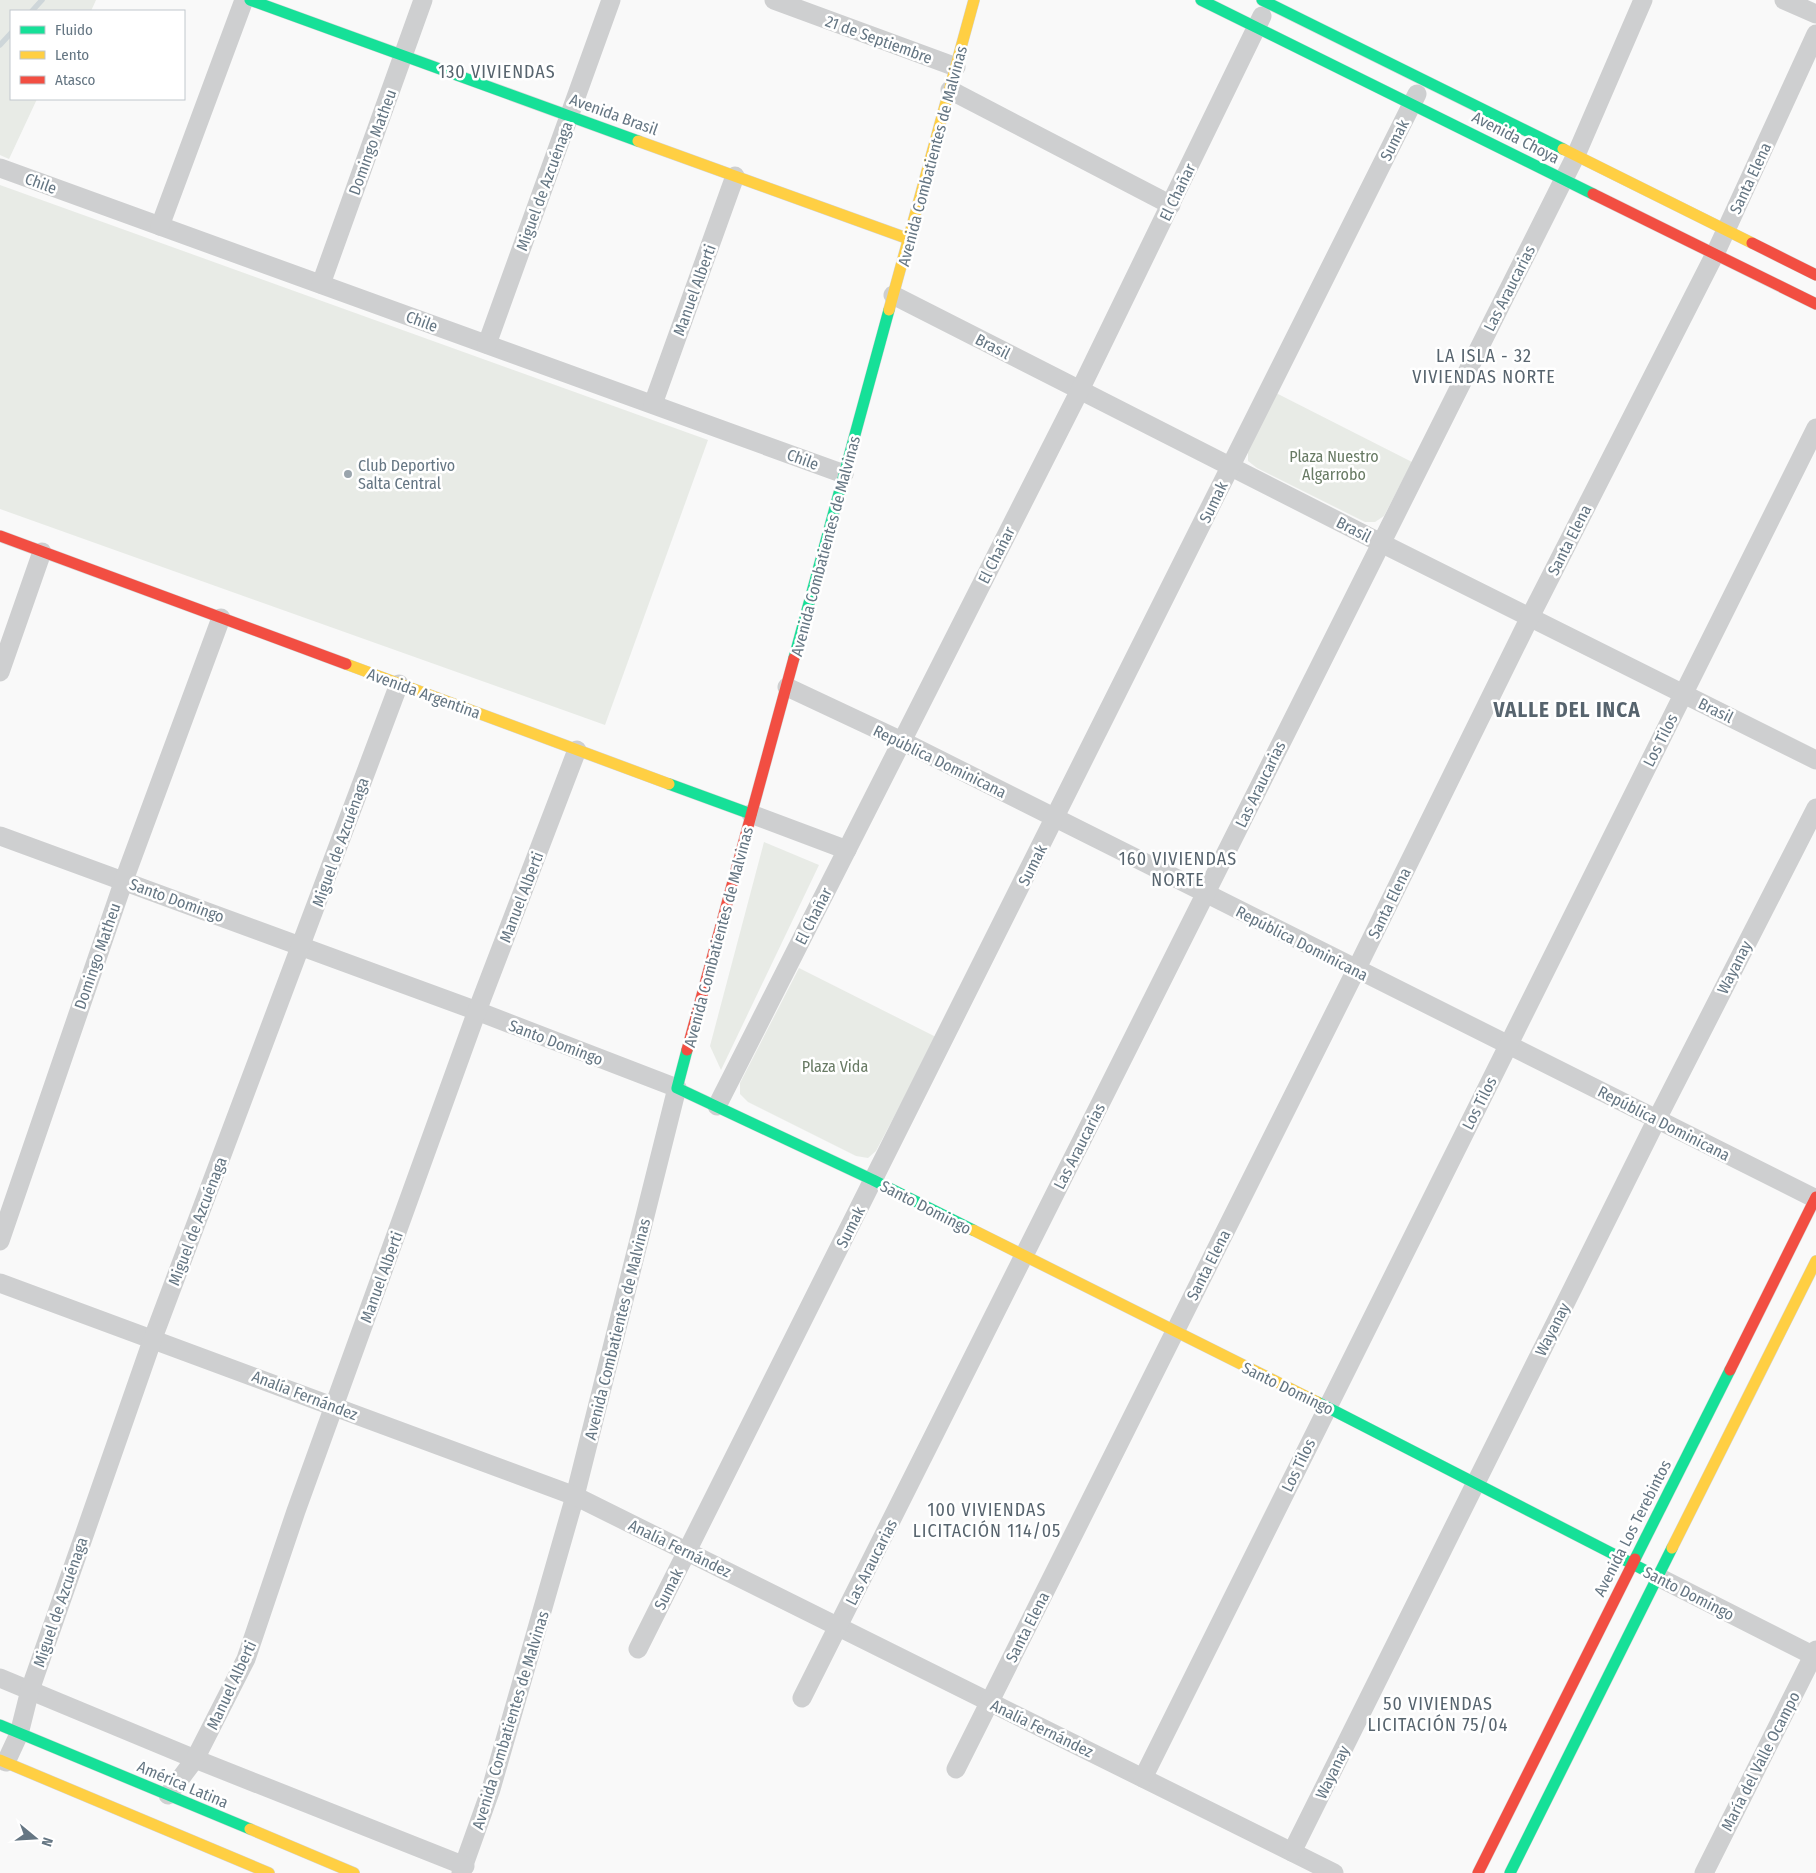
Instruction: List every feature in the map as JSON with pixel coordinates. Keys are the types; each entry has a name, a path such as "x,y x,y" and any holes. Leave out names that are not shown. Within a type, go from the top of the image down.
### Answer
{"street":[{"path":"160,226 244,0"},
{"name":"Avenida Brasil","path":"250,0 909,239"},
{"name":"Domingo Matheu","path":"321,284 423,0"},
{"name":"Miguel de Azcuénaga","path":"487,344 611,0"},
{"name":"21 de Septiembre","path":"774,0 956,67"},
{"name":"Avenida Combatientes de Malvinas","path":"463,1870 491,1789 576,1496 677,1088 974,0"},
{"name":"Avenida Choya","path":"1201,0 1816,304"},
{"name":"Las Araucarias","path":"802,1698 1576,155 1643,0"},
{"path":"1784,0 1816,14"},
{"name":"Avenida Choya","path":"1266,1 1816,275"},
{"name":"El Chañar","path":"717,1106 1080,390 1258,27 1266,1"},
{"name":"Santa Elena","path":"956,1769 1356,970 1530,617 1715,254 1816,34"},
{"name":"Sumak","path":"638,1649 1056,819 1424,80"},
{"path":"950,90 1171,205"},
{"name":"Chile","path":"0,168 844,474"},
{"name":"Manuel Alberti","path":"653,404 735,176"},
{"name":"Brasil","path":"893,295 1381,543 1816,760"},
{"name":"Los Tilos","path":"1143,1778 1816,428"},
{"name":"Avenida Argentina","path":"0,536 847,850"},
{"path":"0,672 42,552"},
{"name":"Domingo Matheu","path":"0,1241 124,880 221,618"},
{"name":"Miguel de Azcuénaga","path":"3,1761 19,1734 30,1690 152,1338 302,947 399,684"},
{"name":"República Dominicana","path":"787,687 902,741 1507,1046 1816,1198"},
{"name":"Manuel Alberti","path":"168,1795 195,1759 246,1659 334,1405 477,1011 577,750"},
{"name":"Wayanay","path":"1292,1852 1657,1119 1816,808"},
{"name":"Santo Domingo","path":"0,836 477,1011 677,1088 717,1106 873,1180 1327,1407 1632,1564 1815,1654"},
{"name":"Avenida Los Terebintos","path":"1478,1873 1816,1198"},
{"path":"1510,1873 1816,1261"},
{"name":"Analía Fernández","path":"0,1283 576,1496 1334,1873"},
{"name":"María del Valle Ocampo","path":"1704,1873 1815,1654"},
{"path":"0,1678 463,1870"},
{"name":"América Latina","path":"0,1725 354,1873"},
{"path":"3,1761 268,1873"}],"green space":[{"path":"0,0 96,0 91,10 10,10 10,100 37,100 9,159 0,155"},
{"name":"Club Deportivo Salta Central","path":"0,185 708,440 605,725 0,509"},
{"name":"Plaza Nuestro Algarrobo","path":"1276,393 1412,462 1384,516 1375,522 1365,522 1257,468 1248,461 1248,452"},
{"path":"764,842 819,865 721,1070 710,1046"},
{"name":"Plaza Vida","path":"799,968 936,1037 876,1151 868,1158 856,1156 748,1102 740,1094 740,1083"}],"waterway":[{"path":"33,10 42,0"},
{"path":"0,45 10,34"}],"traffic: fast":[{"path":"250,0 638,141"},
{"path":"1201,0 1593,194"},
{"path":"1262,0 1563,149"},
{"path":"794,658 889,310"},
{"path":"669,784 751,814"},
{"path":"687,1050 677,1088 873,1180 973,1230"},
{"path":"1635,1559 1730,1370"},
{"path":"1317,1402 1658,1577"},
{"path":"1510,1873 1672,1548"},
{"path":"0,1725 250,1829"}],"traffic: slow":[{"path":"889,310 974,0"},
{"path":"638,141 909,239"},
{"path":"1563,149 1752,243"},
{"path":"346,664 669,784"},
{"path":"973,1230 1317,1402"},
{"path":"1672,1548 1816,1261"},
{"path":"0,1760 269,1873"},
{"path":"250,1829 354,1873"}],"traffic: jam":[{"path":"1593,194 1816,304"},
{"path":"1752,243 1816,275"},
{"path":"0,536 346,664"},
{"path":"687,1050 794,658"},
{"path":"1730,1370 1816,1197"},
{"path":"1478,1873 1635,1559"}],"place":[{"name":"Club Deportivo Salta Central","path":"348,474"}],"district":[{"name":"130 VIVIENDAS","path":"497,72"},
{"name":"LA ISLA - 32 VIVIENDAS NORTE","path":"1484,366"},
{"name":"VALLE DEL INCA","path":"1567,710"},
{"name":"160 VIVIENDAS NORTE","path":"1178,870"},
{"name":"100 VIVIENDAS LICITACIÓN 114/05","path":"987,1520"},
{"name":"50 VIVIENDAS LICITACIÓN 75/04","path":"1438,1714"}]}
